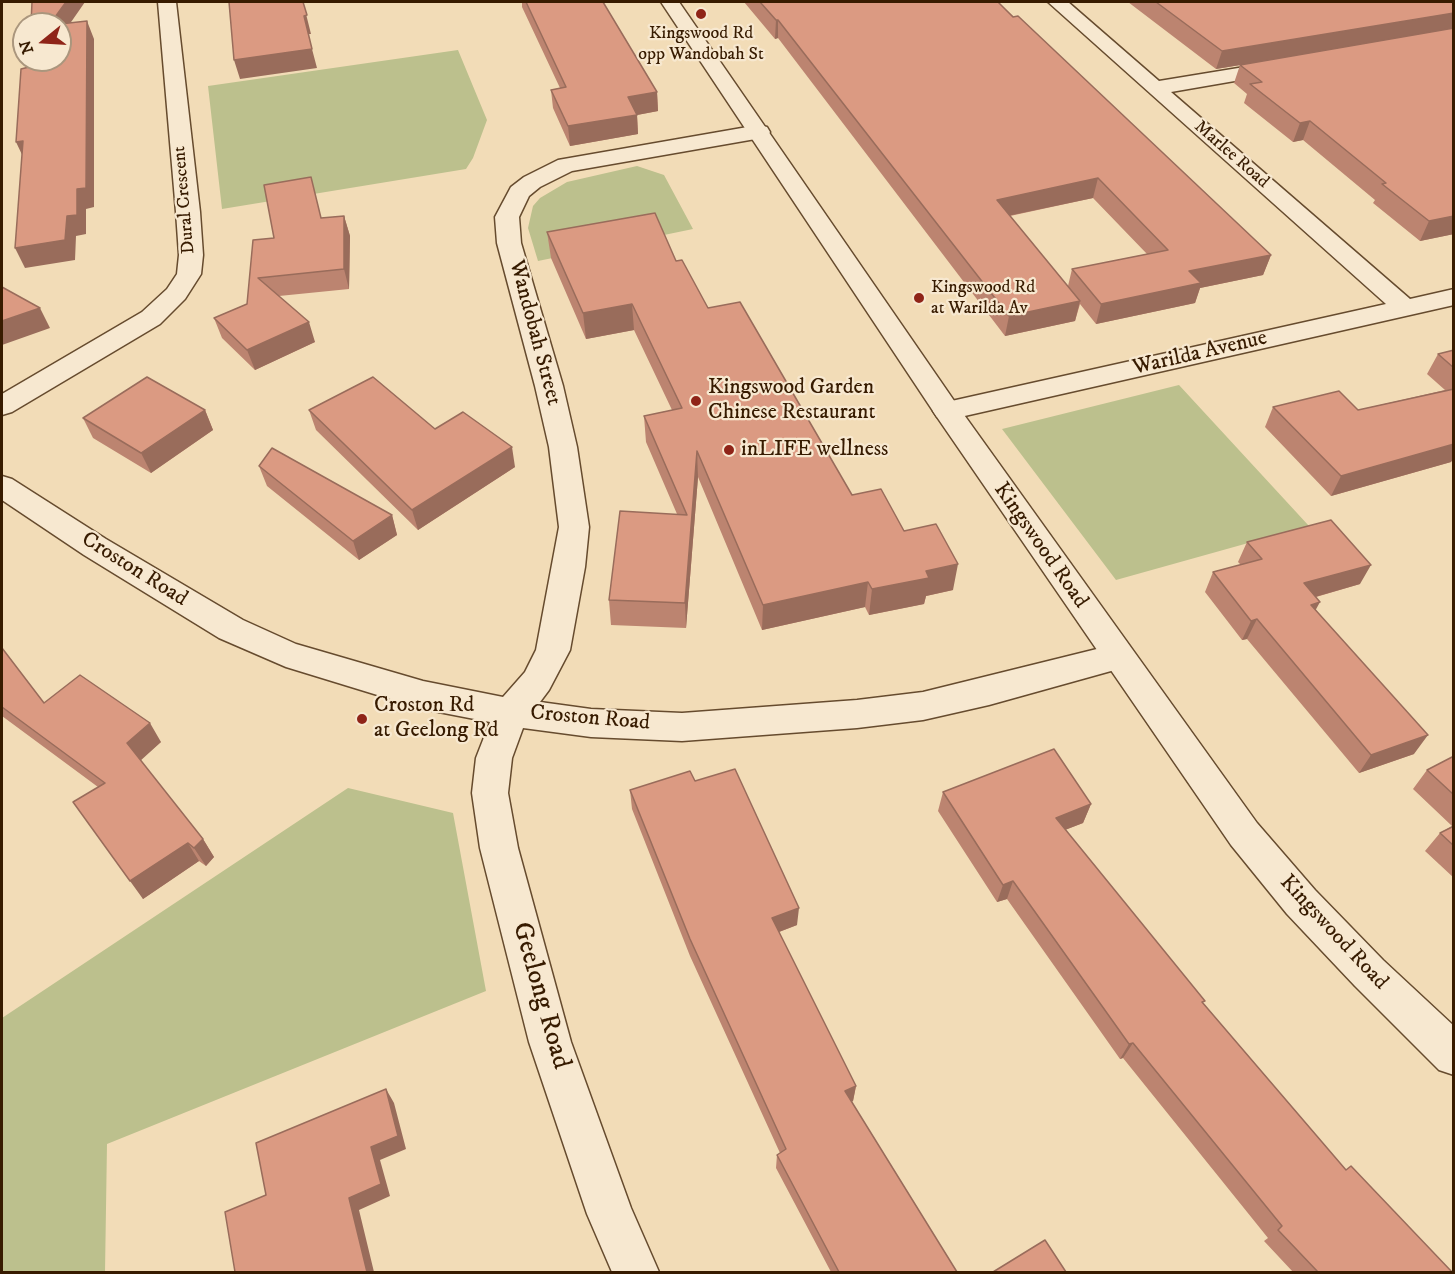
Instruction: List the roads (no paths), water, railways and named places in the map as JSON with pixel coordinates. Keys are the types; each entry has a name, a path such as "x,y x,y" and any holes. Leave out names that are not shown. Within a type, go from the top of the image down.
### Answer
{"street":[{"name":"Dural Crescent","path":"2,406 151,318 176,294 189,274 191,255 189,222 167,2"},
{"name":"Kingswood Road","path":"670,2 947,411 1117,657 1244,834 1301,902 1369,973 1454,1055"},
{"name":"Marlee Road","path":"1057,2 1405,308"},
{"path":"1156,88 1305,63"},
{"name":"Wandobah Street","path":"511,712 537,681 553,650 574,527 570,488 549,386 509,243 507,217 511,205 519,192 532,182 566,165 759,132"},
{"name":"Warilda Avenue","path":"947,411 1454,297"},
{"name":"Croston Road","path":"2,486 176,597 231,629 286,654 423,695 511,712 591,723 682,727 857,714 922,706 1117,657"},
{"name":"Geelong Road","path":"511,712 494,758 490,793 499,848 550,1042 610,1214 635,1272"}],"place":[{"name":"Kingswood Rd opp Wandobah St","path":"701,14"},
{"name":"Kingswood Rd at Warilda Av","path":"919,298"},
{"name":"Kingswood Garden Chinese Restaurant","path":"696,401"},
{"name":"inLIFE wellness","path":"729,450"},
{"name":"Croston Rd at Geelong Rd","path":"362,719"}]}
